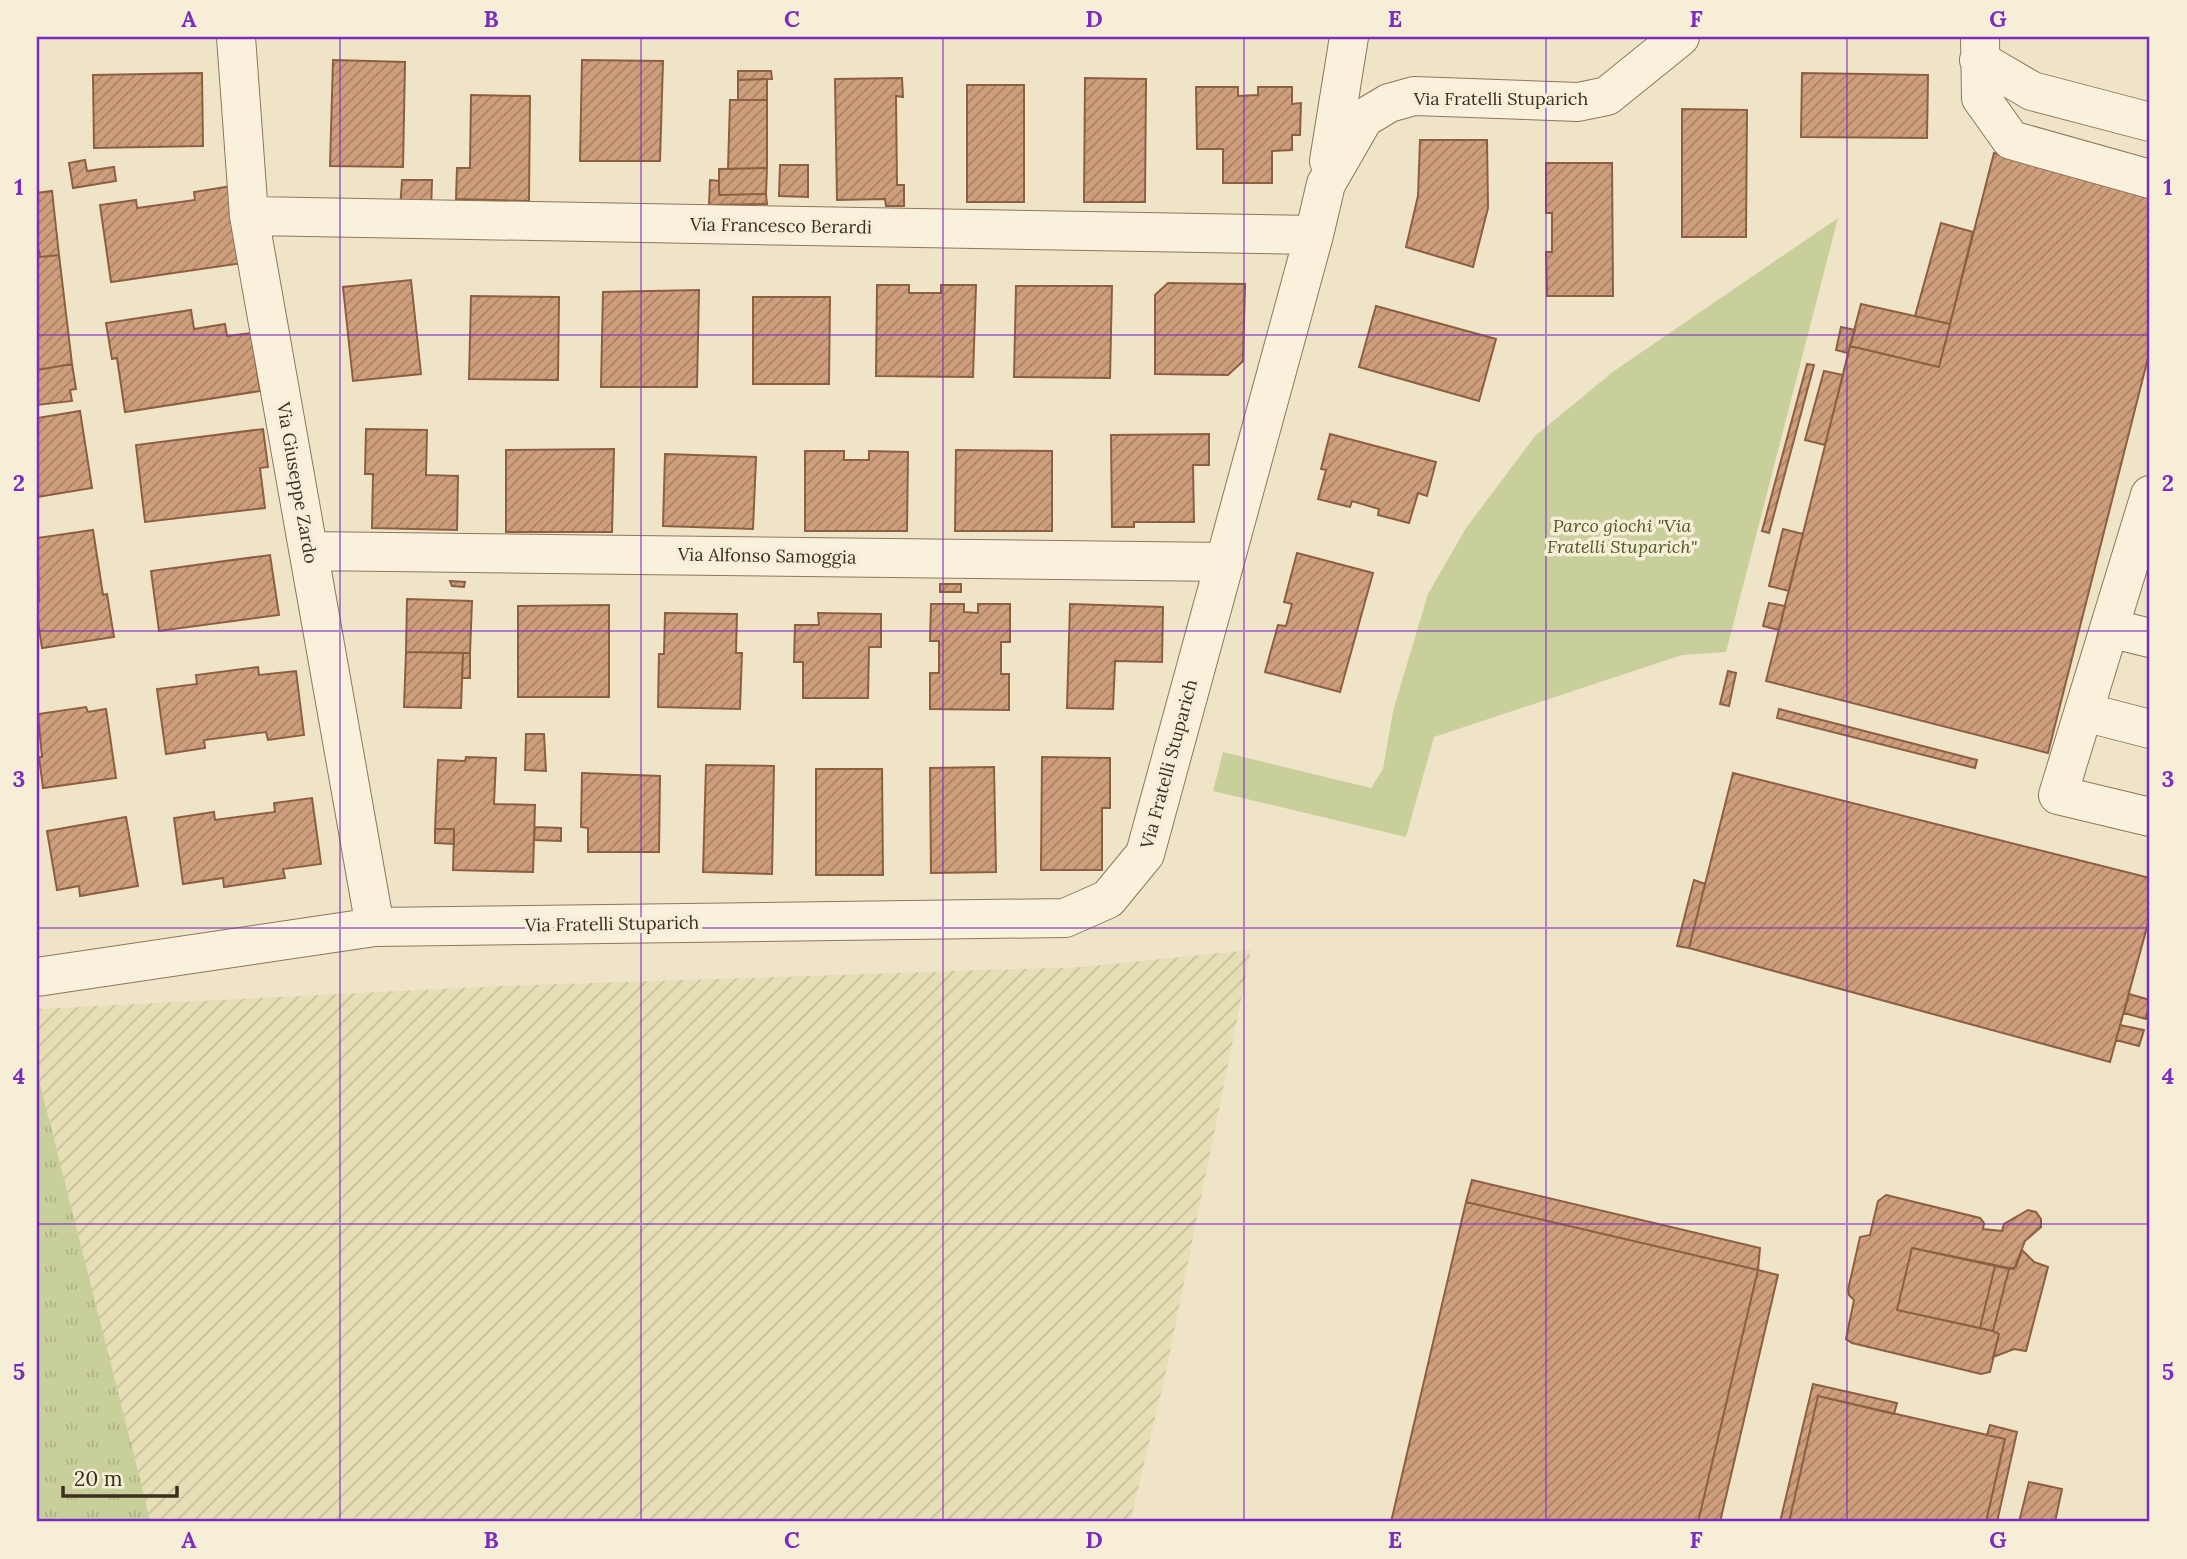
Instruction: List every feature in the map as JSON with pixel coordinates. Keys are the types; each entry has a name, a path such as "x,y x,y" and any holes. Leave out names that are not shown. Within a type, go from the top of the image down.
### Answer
{"street":[{"name":"Via Giuseppe Zardo","path":"236,37 249,216 375,927"},
{"path":"1326,184 1349,37"},
{"name":"Via Fratelli Stuparich","path":"37,977 375,927 1065,918 1108,899 1145,855 1326,184 1364,118 1389,103 1414,96 1578,102 1607,96 1680,37"},
{"path":"1979,48 2032,92 2150,122"},
{"path":"1979,48 1981,98 2011,140 2150,179"},
{"name":"Via Francesco Berardi","path":"249,216 1314,235"},
{"path":"2150,495 2143,542 2109,628 2058,795 2150,817"},
{"name":"Via Alfonso Samoggia","path":"310,551 1224,562"},
{"path":"2109,628 2150,638"},
{"path":"2084,712 2150,729"}],"shaded area":[{"path":"1251,950 1165,1376 1130,1522 150,1522 37,1072 37,1009 502,986 1082,967"}],"green space":[{"name":"Parco giochi \"Via Fratelli Stuparich\"","path":"1838,218 1726,652 1682,655 1434,737 1406,837 1213,791 1223,752 1371,788 1383,769 1393,711 1428,594 1466,528 1535,436 1614,371"},
{"path":"37,1072 143,1491 150,1522 37,1522"}],"building":[{"path":"333,60 405,62 403,167 330,166"},
{"path":"582,60 663,61 660,161 580,161"},
{"path":"738,71 771,71 772,79 738,80"},
{"path":"202,73 203,146 94,148 93,75"},
{"path":"1802,73 1928,75 1927,138 1801,137"},
{"path":"902,78 903,97 896,96 897,185 904,185 904,206 886,206 885,199 837,200 835,79"},
{"path":"1085,78 1146,79 1145,202 1084,202"},
{"path":"767,79 767,100 738,100 738,80"},
{"path":"967,85 1024,85 1024,202 967,202"},
{"path":"1196,87 1238,87 1238,96 1258,95 1258,87 1292,87 1292,104 1301,103 1300,135 1292,135 1292,150 1272,151 1272,183 1223,183 1223,149 1197,149"},
{"path":"471,95 530,96 529,201 456,199 457,168 470,168"},
{"path":"730,100 767,100 767,168 728,169"},
{"path":"1682,109 1747,110 1746,237 1682,237"},
{"path":"1420,140 1487,140 1488,208 1473,267 1406,247 1418,196"},
{"path":"1994,153 2150,193 2150,350 2048,753 1766,681 1850,346 1939,367"},
{"path":"85,160 87,171 114,167 116,181 73,188 69,163"},
{"path":"1546,163 1612,163 1613,296 1547,296 1546,252 1552,252 1552,213 1546,213"},
{"path":"780,165 808,165 808,197 779,196"},
{"path":"767,168 766,194 719,195 719,169"},
{"path":"402,180 432,180 431,211 400,210"},
{"path":"710,180 719,181 719,195 766,194 767,204 709,205"},
{"path":"232,186 243,263 111,282 100,205 136,200 137,208 195,200 194,192"},
{"path":"52,191 59,255 40,257 39,251 37,252 37,193"},
{"path":"1941,223 1973,232 1950,324 1915,316"},
{"path":"39,251 40,257 59,255 72,364 37,370 37,252"},
{"path":"411,280 421,374 353,381 343,287"},
{"path":"1168,283 1245,284 1243,361 1228,375 1155,374 1155,295"},
{"path":"877,285 909,285 909,293 941,293 941,285 976,285 973,377 876,376"},
{"path":"1016,286 1112,286 1110,378 1014,377"},
{"path":"699,290 697,387 601,387 603,292"},
{"path":"471,296 559,297 558,380 469,379"},
{"path":"753,297 830,297 829,384 753,384"},
{"path":"1861,304 1950,324 1939,367 1850,346"},
{"path":"1376,306 1496,339 1479,401 1359,367"},
{"path":"191,310 194,329 225,324 227,336 251,333 260,391 125,412 117,358 112,359 106,323"},
{"path":"1841,327 1855,330 1848,353 1836,350"},
{"path":"72,364 76,389 70,390 72,401 37,405 37,370"},
{"path":"1807,364 1814,365 1769,533 1762,531"},
{"path":"1824,371 1843,375 1825,445 1805,440"},
{"path":"80,411 92,488 37,497 37,418"},
{"path":"263,429 268,467 260,468 265,508 145,522 136,445"},
{"path":"366,429 427,430 426,475 458,476 457,530 372,528 373,474 365,474"},
{"path":"1209,434 1209,465 1193,465 1194,522 1134,522 1134,527 1112,527 1111,435"},
{"path":"1330,434 1436,462 1427,496 1418,493 1409,523 1378,515 1379,509 1352,501 1350,507 1318,499 1326,470 1321,469"},
{"path":"614,449 612,532 506,532 506,450"},
{"path":"956,450 1052,451 1052,531 955,531"},
{"path":"805,451 844,451 844,460 869,460 869,451 908,452 907,531 805,531"},
{"path":"665,454 756,457 753,529 663,526"},
{"path":"1783,529 1803,534 1789,591 1769,586"},
{"path":"93,530 103,595 107,594 114,637 42,648 37,614 37,538"},
{"path":"1297,553 1373,573 1340,692 1265,672 1278,625 1286,626 1292,604 1284,602"},
{"path":"270,555 279,615 159,631 151,571"},
{"path":"450,581 465,582 464,587 452,586"},
{"path":"940,584 961,584 961,592 940,592"},
{"path":"407,599 472,601 470,653 406,652"},
{"path":"1769,603 1785,606 1779,630 1763,626"},
{"path":"931,604 964,604 964,612 978,613 978,604 1010,604 1010,642 1001,642 1001,674 1009,674 1009,710 930,709 930,673 939,673 939,641 930,641"},
{"path":"1070,604 1163,607 1162,662 1115,661 1113,709 1067,708"},
{"path":"609,605 609,697 518,697 518,606"},
{"path":"665,613 737,614 736,653 742,653 740,709 658,707 659,654 664,654"},
{"path":"818,613 881,614 881,647 869,647 868,698 803,698 803,662 794,662 795,625 819,625"},
{"path":"406,652 463,653 461,708 404,707"},
{"path":"463,653 470,653 470,678 462,678"},
{"path":"258,667 259,675 296,671 304,735 268,740 266,732 204,740 205,748 166,754 157,689 197,684 196,675"},
{"path":"1728,671 1736,673 1729,706 1720,704"},
{"path":"86,707 88,712 106,709 116,778 43,788 38,714"},
{"path":"1779,709 1977,760 1975,768 1777,718"},
{"path":"526,734 544,734 546,771 525,770"},
{"path":"466,757 496,758 494,804 535,805 533,872 453,870 454,829 435,829 438,760 465,761"},
{"path":"1042,757 1110,758 1110,808 1102,808 1102,870 1041,870"},
{"path":"706,765 774,766 772,874 703,872"},
{"path":"994,767 996,872 931,873 930,768"},
{"path":"816,769 882,769 883,875 816,875"},
{"path":"582,773 660,776 659,852 588,852 588,828 581,827"},
{"path":"1733,773 2150,878 2150,916 2110,1062 1689,948"},
{"path":"312,798 321,864 283,869 285,878 224,887 223,878 183,884 174,818 214,812 215,820 275,812 274,803"},
{"path":"126,817 138,886 80,896 79,886 57,890 47,831"},
{"path":"535,827 561,828 561,841 534,840"},
{"path":"435,829 454,829 454,844 435,843"},
{"path":"1694,880 1705,884 1689,948 1677,946"},
{"path":"2129,994 2150,1000 2146,1019 2124,1013"},
{"path":"2120,1025 2144,1030 2139,1046 2116,1040"},
{"path":"1472,1180 1760,1248 1758,1270 1466,1202"},
{"path":"1886,1195 1980,1218 1984,1223 1983,1229 2002,1231 2004,1224 2028,1210 2036,1212 2041,1219 2041,1227 2025,1241 2014,1269 1912,1248 1897,1310 1999,1334 1990,1372 1981,1374 1852,1343 1846,1339 1854,1300 1848,1290 1860,1237 1870,1235 1878,1201"},
{"path":"1466,1202 1758,1270 1698,1522 1391,1522"},
{"path":"1912,1248 1995,1266 1980,1328 1897,1310"},
{"path":"2022,1250 2034,1262 2048,1267 2026,1351 2014,1349 1993,1357 1999,1334 1993,1331 2009,1269 2016,1267"},
{"path":"1995,1266 2009,1269 1993,1331 1980,1328"},
{"path":"1758,1270 1778,1275 1720,1522 1698,1522"},
{"path":"1813,1384 1897,1403 1894,1414 1818,1396 1789,1522 1780,1522"},
{"path":"1818,1396 2005,1439 1986,1522 1789,1522"},
{"path":"1990,1425 2017,1432 1997,1522 1986,1522 2005,1439 1987,1435"},
{"path":"2029,1482 2062,1489 2055,1522 2019,1522"}]}
